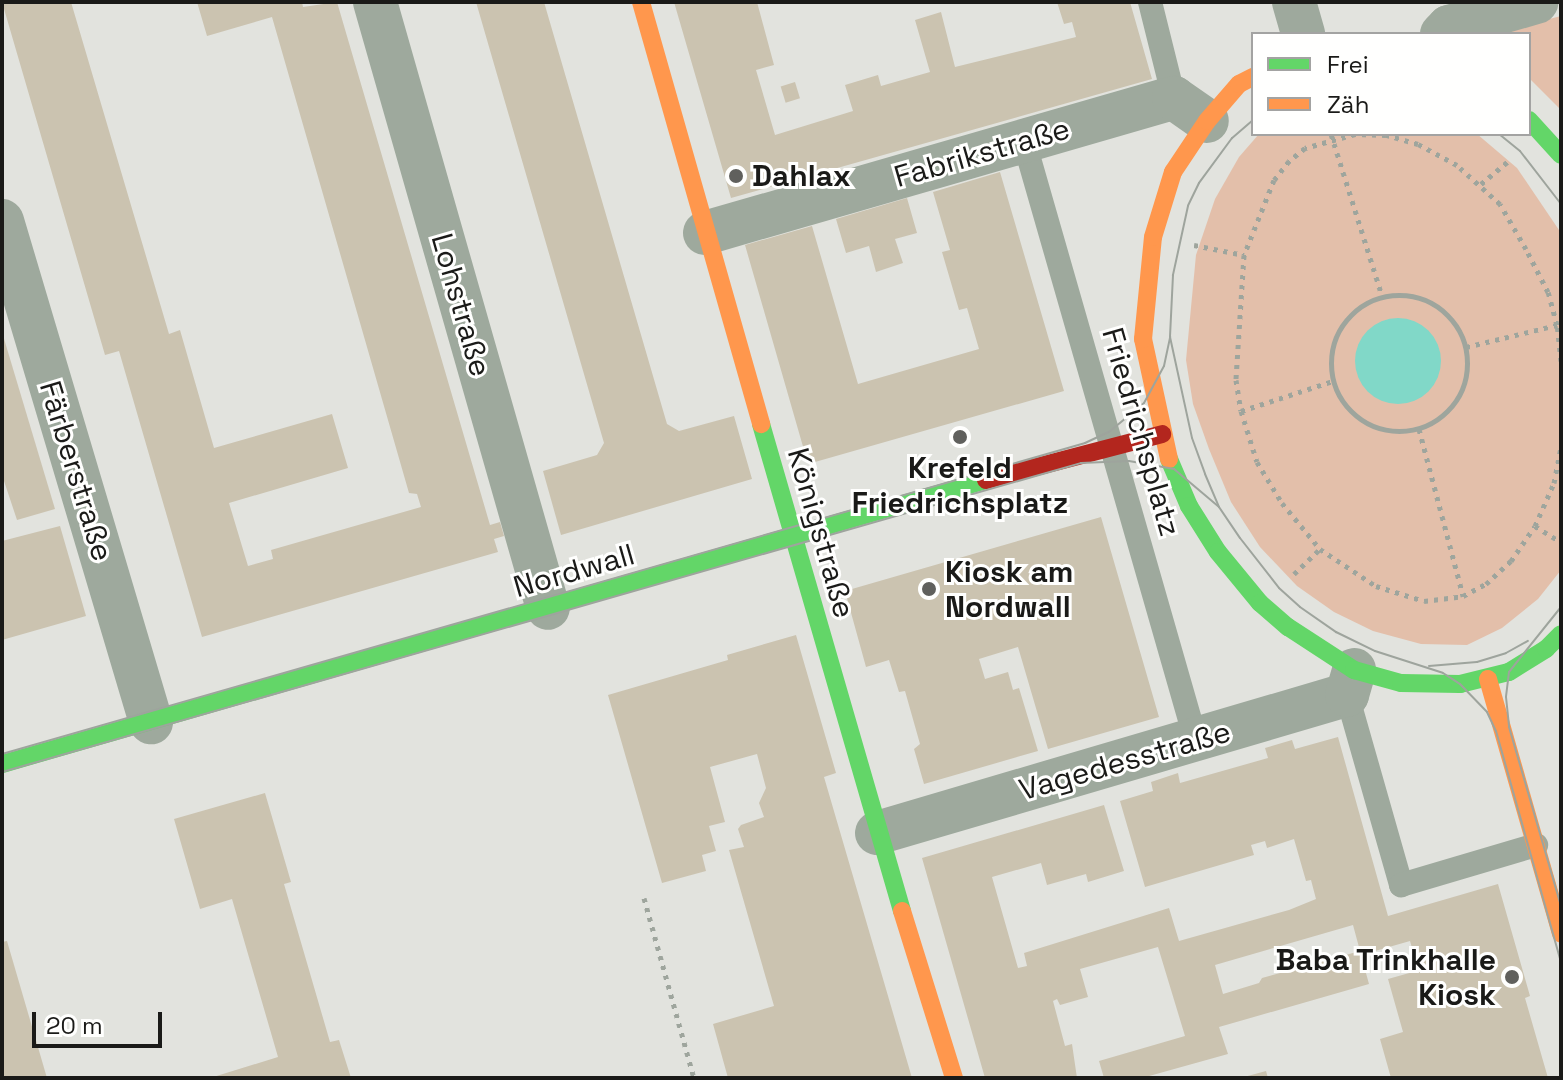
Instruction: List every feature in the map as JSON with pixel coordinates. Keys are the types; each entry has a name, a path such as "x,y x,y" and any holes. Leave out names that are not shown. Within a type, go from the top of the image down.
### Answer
{"street":[{"name":"Lohstraße","path":"375,2 548,608"},
{"name":"Königstraße","path":"641,2 877,833 954,1078"},
{"path":"1294,2 1302,32"},
{"path":"1444,21 1536,2"},
{"name":"Friedrichsplatz","path":"1251,78 1190,110 1153,237 1143,339 1162,434 1189,506 1218,552 1260,603 1351,683 1460,684 1488,679 1509,672 1546,649 1561,634"},
{"name":"Fabrikstraße","path":"705,233 1024,141 1190,110"},
{"path":"1531,122 1561,155"},
{"name":"Färberstraße","path":"2,221 151,722"},
{"name":"Nordwall","path":"2,764 1112,445 1162,434"},
{"path":"1488,679 1561,934"},
{"name":"Vagedesstraße","path":"877,833 1196,741 1351,683"}],"lane":[{"path":"1150,2 1190,110"},
{"name":"Friedrichsplatz","path":"1024,141 1196,741"},
{"path":"1351,683 1401,885 1536,845"}],"path":[{"path":"1382,296 1331,136 1305,148 1289,161 1274,180 1251,232 1240,279 1237,323 1236,380 1241,411 1257,462 1282,503 1320,549 1376,586 1424,601 1463,596 1486,584 1511,561 1535,526 1554,483 1561,447"},
{"path":"1390,136 1418,144 1457,165 1500,204 1548,292 1557,325 1561,361"},
{"path":"1404,294 1425,300 1444,311 1457,327 1466,347 1468,368 1463,388 1453,406 1438,420 1419,429 1397,431 1375,427 1357,417 1342,401 1333,381 1331,359 1335,338 1346,319 1362,305 1382,296 1404,294"},
{"path":"1466,347 1557,325"},
{"path":"1241,411 1333,381"},
{"path":"1419,429 1463,596"},
{"path":"1535,526 1561,542"},
{"path":"644,898 694,1078"}],"shaded area":[{"path":"1561,16 1561,110 1531,80 1531,32 1498,32"},
{"path":"1257,136 1479,136 1517,168 1561,233 1561,570 1538,599 1502,628 1467,645 1421,644 1373,631 1334,612 1297,586 1260,547 1231,502 1193,404 1186,360 1196,255 1215,199 1239,157"}],"water":[{"path":"1398,318 1415,321 1429,330 1438,344 1441,361 1438,378 1429,392 1415,401 1398,404 1381,401 1367,392 1358,378 1355,361 1358,344 1367,330 1381,321"}],"building":[{"path":"2,2 71,2 169,334 180,330 214,448 332,414 348,468 229,503 248,566 273,559 271,550 421,507 417,494 409,493 272,17 207,36 197,2 302,2 303,7 337,2 490,525 500,522 504,536 494,539 498,552 202,637 119,351 105,355"},
{"path":"476,2 544,2 667,424 679,431 734,416 752,479 561,535 543,471 597,455 604,443"},
{"path":"674,2 757,2 774,65 756,70 775,135 853,111 845,85 878,75 881,86 930,72 915,20 941,12 955,67 1076,37 1072,22 1064,24 1057,2 1130,2 1152,79 731,198"},
{"path":"795,82 800,98 786,103 781,86"},
{"path":"1000,172 1064,391 808,464 745,245 812,226 858,384 979,349 967,308 959,310 942,252 950,250 933,192"},
{"path":"907,198 917,233 895,239 903,263 876,272 869,246 846,253 836,219"},
{"path":"2,332 55,509 17,520 2,475"},
{"path":"1101,517 1159,717 1048,749 1018,647 979,659 985,679 1008,672 1013,690 1019,688 1038,751 924,784 914,749 920,744 905,691 899,692 889,660 866,667 845,591"},
{"path":"60,526 86,616 2,640 2,541"},
{"path":"796,635 836,773 824,777 912,1078 728,1078 713,1024 774,1006 729,850 744,847 738,829 741,825 764,817 759,803 766,788 757,754 710,767 725,822 709,826 716,851 702,855 706,871 662,883 608,695 728,660 727,655"},
{"path":"1338,737 1388,916 1498,884 1530,996 1525,998 1548,1078 1391,1078 1380,1039 1403,1032 1388,979 1427,968 1425,963 1417,965 1410,941 1361,955 1369,984 1219,1027 1228,1054 1142,1078 1104,1078 1099,1061 1185,1036 1158,947 1080,969 1088,997 1060,1005 1057,999 1053,1001 1065,1046 1072,1044 1077,1078 985,1078 922,858 1104,805 1124,871 1088,882 1086,874 1047,885 1041,863 992,877 1018,968 1027,966 1024,953 1169,908 1179,941 1289,910 1316,899 1311,880 1306,881 1294,839 1267,848 1265,841 1251,845 1254,855 1145,887 1120,801 1153,791 1151,782 1178,773 1180,783 1268,758 1265,748 1292,740 1295,749","holes":["1353,925 1360,951 1262,978 1259,983 1223,994 1215,965"]},
{"path":"265,793 291,882 284,884 330,1042 339,1040 351,1078 210,1078 278,1057 232,899 200,909 174,819"},
{"path":"7,941 47,1078 2,1078 2,942"},
{"path":"1266,1071 1268,1078 1244,1078 1244,1077"}],"tram line":[{"path":"1251,122 1232,138 1199,183 1188,206 1173,275 1170,337 1192,438 1205,474 1219,507 1240,538 1279,588 1300,607 1336,632 1375,651 1443,673 1460,684 1487,712 1496,731 1561,963"},
{"path":"1501,136 1520,151 1561,204"},
{"path":"2,754 1085,443 1109,432 1144,403 1164,366 1170,337"},
{"path":"2,772 1081,463 1129,461 1174,469 1219,507"},
{"path":"1561,607 1509,672 1506,697 1509,727 1561,906"},
{"path":"1429,666 1477,662 1506,653 1528,641"}],"traffic: fast":[{"path":"1531,122 1561,155"},
{"path":"761,424 902,911"},
{"path":"1169,459 1189,506 1218,552 1260,603 1288,627 1354,670 1401,683 1460,684 1509,672 1546,649 1561,634"},
{"path":"2,764 986,480"}],"traffic: slow":[{"path":"641,2 761,424"},
{"path":"1169,459 1143,339 1153,237 1173,172 1207,121 1239,84 1251,78"},
{"path":"1488,679 1561,934"},
{"path":"902,911 954,1078"}],"traffic: jam":[{"path":"986,480 1162,434"}],"place":[{"name":"Dahlax","path":"736,176"},
{"name":"Krefeld Friedrichsplatz","path":"960,437"},
{"name":"Kiosk am Nordwall","path":"929,589"},
{"name":"Baba Trinkhalle Kiosk","path":"1512,977"}]}
